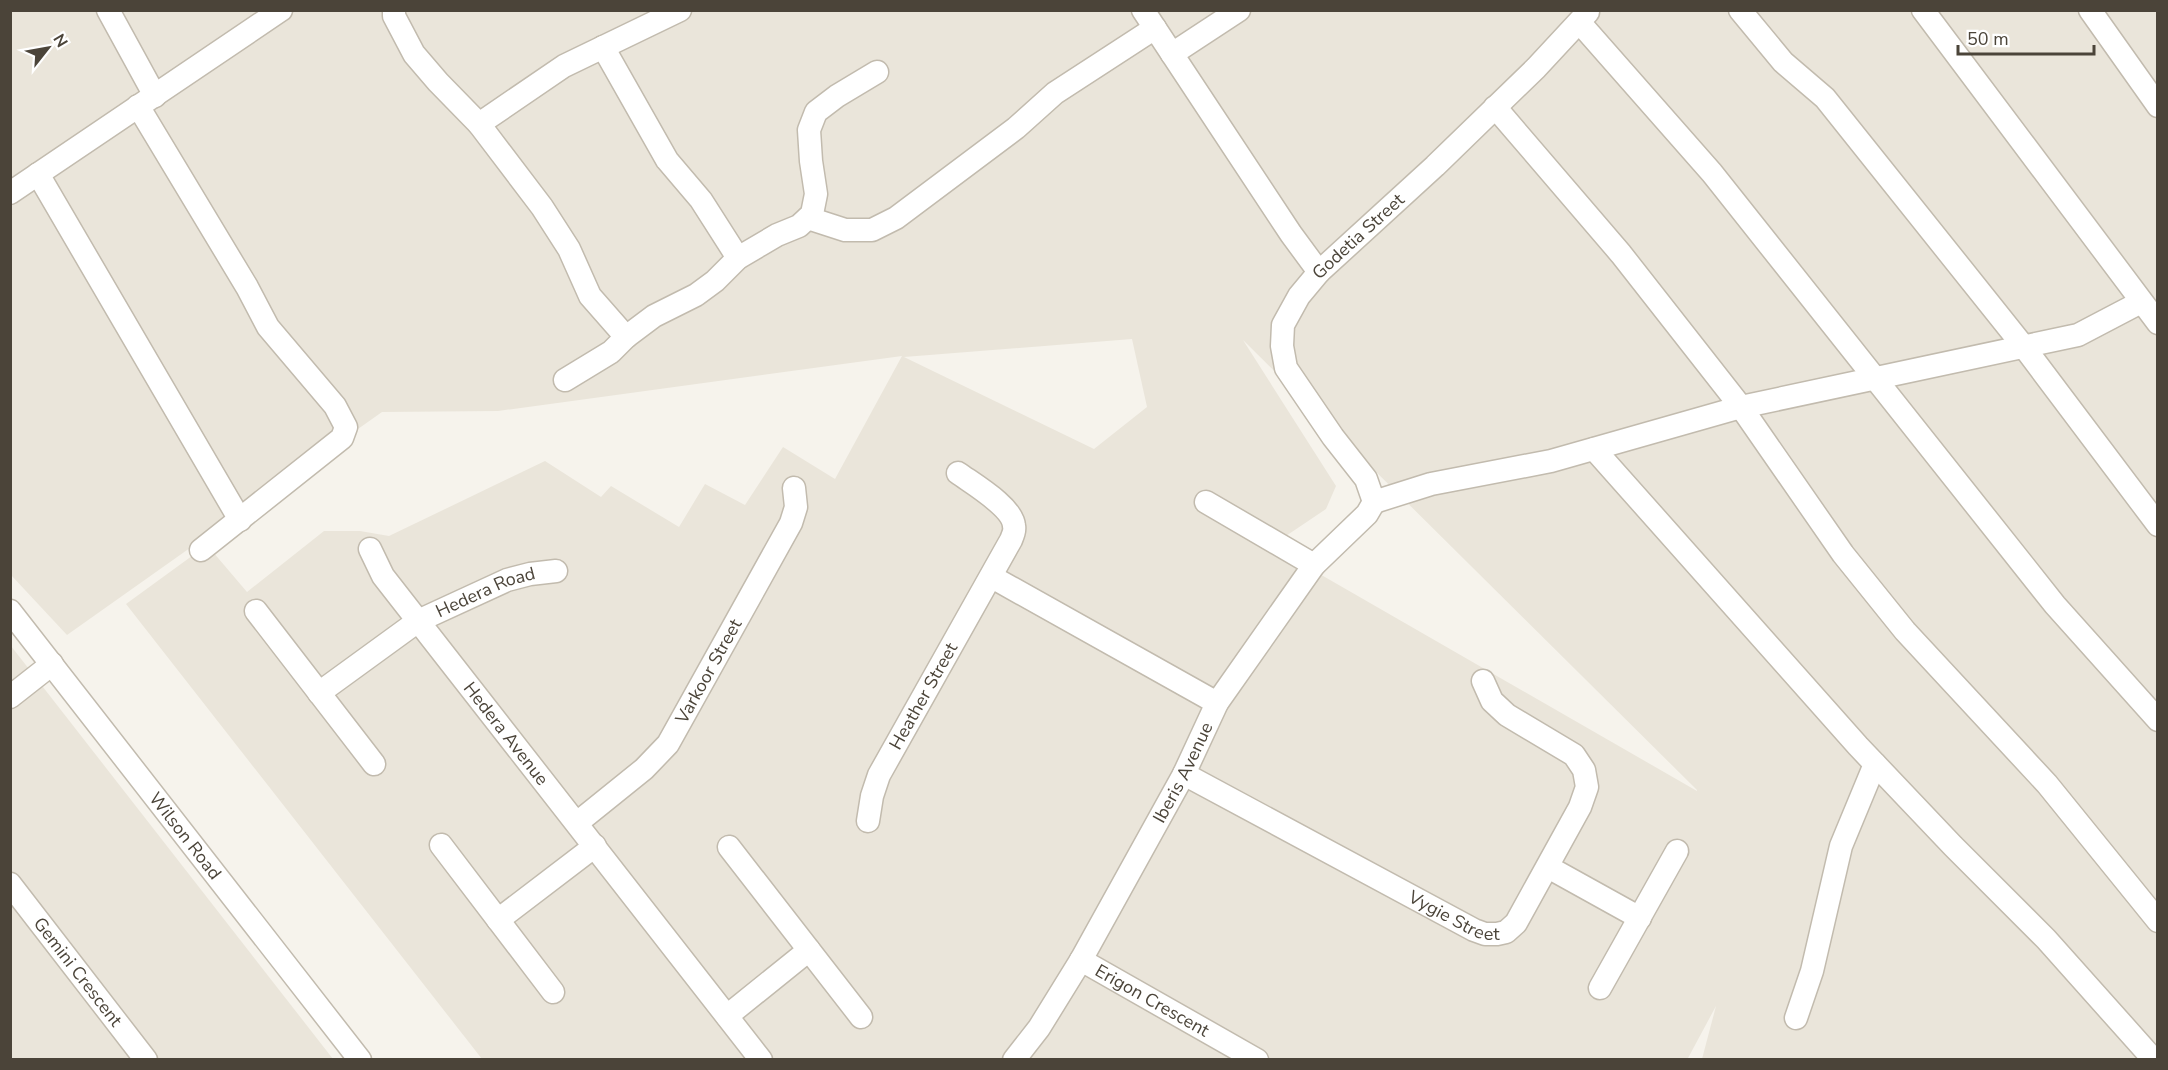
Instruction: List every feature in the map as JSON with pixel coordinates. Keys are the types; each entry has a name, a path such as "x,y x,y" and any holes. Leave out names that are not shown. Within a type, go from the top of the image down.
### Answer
{"street":[{"path":"10,193 281,10"},
{"path":"394,10 394,16 414,54 479,124 542,207 569,249 590,296 626,337"},
{"path":"479,124 564,66 680,10"},
{"path":"1172,54 1239,10"},
{"path":"1740,10 1783,62 1825,98 2024,347 2157,525"},
{"path":"1923,10 2157,323"},
{"path":"2090,10 2157,106"},
{"path":"117,14 147,101 268,327 335,406 346,427 342,438 201,550"},
{"path":"1585,17 1712,173 2055,605 2157,720"},
{"name":"Godetia Street","path":"1374,502 1365,479 1286,368 1282,346 1283,325 1299,296 1319,272 1435,166 1585,17"},
{"path":"808,218 845,230 872,230 896,218 1016,128 1055,93 1149,19 1291,234 1319,272"},
{"path":"603,47 667,160 701,200 738,258"},
{"path":"565,380 611,352 626,337 654,316 696,295 715,281 738,258 799,226 808,218 812,214 816,195 809,130 816,112 837,96 877,72"},
{"path":"1495,108 1621,254 1741,407 1843,554 1905,631 2047,784 2157,921"},
{"path":"38,174 240,520"},
{"path":"1374,502 1431,484 1551,461 1741,407 1876,380 2078,335 2141,302"},
{"path":"1594,449 1875,764 2046,939 2154,1059"},
{"name":"Heather Street","path":"868,821 872,796 879,775 992,577 1015,527 1012,518 990,496 958,474"},
{"name":"Varkoor Street","path":"577,823 644,769 668,744 791,524 796,507 794,488"},
{"path":"1206,502 1314,565"},
{"name":"Iberis Avenue","path":"1014,1059 1039,1028 1081,960 1184,774 1217,703 1314,565 1367,514 1374,502"},
{"name":"Hedera Avenue","path":"370,549 383,576 761,1059"},
{"name":"Hedera Road","path":"418,621 507,580 556,571"},
{"path":"992,577 1217,703"},
{"path":"256,610 374,764"},
{"name":"Wilson Road","path":"10,611 360,1059"},
{"path":"319,693 418,621"},
{"path":"10,697 52,664"},
{"name":"Vygie Street","path":"1184,774 1474,930 1485,934 1506,932 1516,923 1548,867 1586,794 1587,787 1584,770 1574,755 1566,748 1507,715 1492,701 1483,681"},
{"path":"1796,1018 1812,971 1841,846 1875,764"},
{"path":"441,845 553,992"},
{"path":"498,920 595,846"},
{"path":"729,847 861,1017"},
{"path":"1600,988 1677,850"},
{"path":"1548,867 1640,918"},
{"name":"Gemini Crescent","path":"10,884 147,1059"},
{"path":"727,1016 809,950"},
{"name":"Erigon Crescent","path":"1081,960 1257,1059"}],"shaded area":[{"path":"11,11 2157,11 2157,1059 1702,1059 1716,1006 1687,1060 482,1059 126,604 207,545 247,592 324,531 360,531 389,536 545,461 601,497 611,486 679,527 705,484 745,505 783,447 835,479 902,356 498,411 382,412 67,635 11,575","holes":["1132,339 1147,407 1094,449 904,357","1243,340 1697,790 1697,791 1271,546 1326,509 1336,486"]},
{"path":"11,646 333,1059 11,1059"}]}
